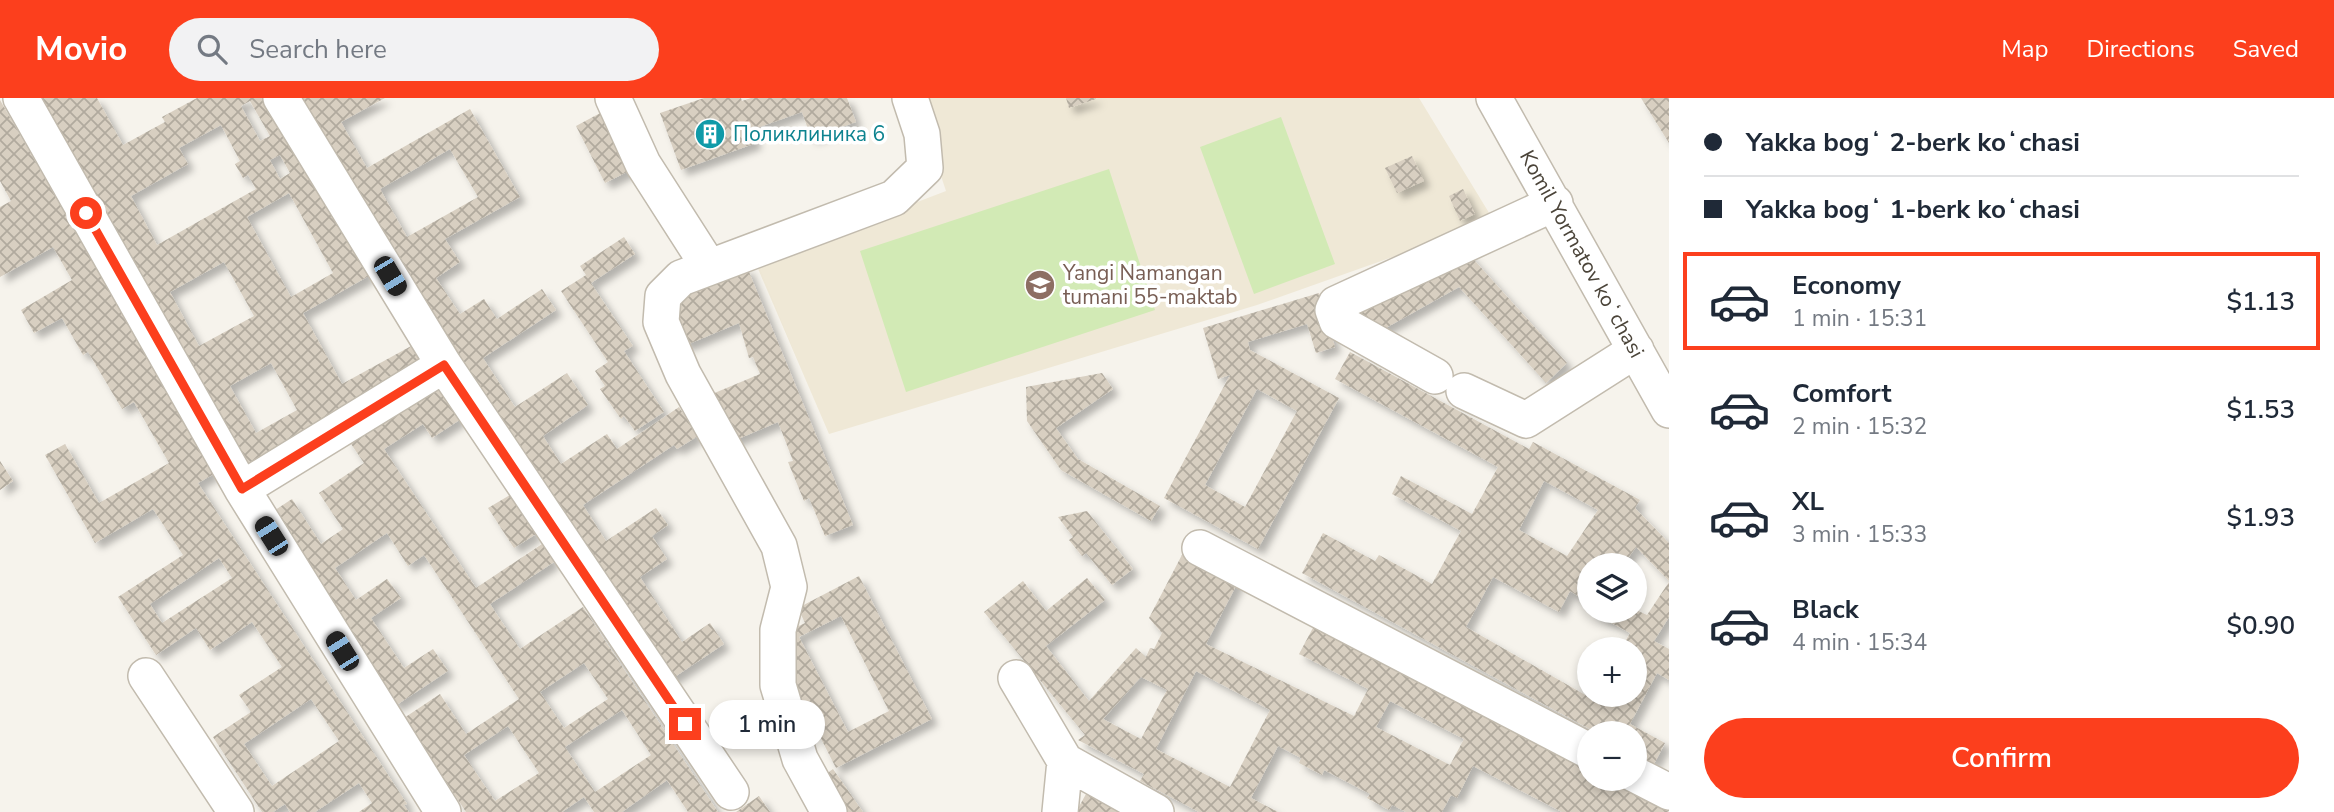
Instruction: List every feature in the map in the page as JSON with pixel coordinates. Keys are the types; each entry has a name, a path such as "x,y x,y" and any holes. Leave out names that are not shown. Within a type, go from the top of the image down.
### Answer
{"street":[{"path":"21,98 242,489 443,812"},
{"path":"281,98 444,365 731,792"},
{"path":"613,98 643,164 709,267"},
{"path":"829,812 800,759 778,685 778,630 789,587 779,546 683,374 661,322 663,296 681,278 894,198 925,168 922,134 910,98"},
{"name":"Komil Yormatov koʻchasi","path":"1494,98 1669,410"},
{"path":"1555,203 1336,304 1333,310 1337,321 1450,384 1526,420 1636,350"},
{"path":"242,489 444,365"},
{"path":"1200,548 1577,745"},
{"path":"146,676 236,812"},
{"path":"1016,678 1065,761 1156,812"},
{"path":"1060,812 1065,761"},
{"path":"1647,781 1669,792"}],"shaded area":[{"name":"Yangi Namangan tumani 55-maktab","path":"915,98 1419,98 1494,221 1257,305 829,434 756,264 946,191"}],"green space":[{"path":"1281,117 1335,264 1254,294 1200,147"},
{"path":"1109,169 1155,310 906,392 860,251"}],"building":[{"path":"39,98 97,98 123,145 165,122 162,117 197,98 266,98 313,184 318,182 369,276 303,313 342,384 413,345 427,371 245,472","holes":["250,101 270,136 260,141 241,106","221,125 240,161 235,164 243,178 248,175 256,189 157,245 131,196 188,164 179,148","280,155 290,173 280,179 270,160","289,193 333,273 291,297 247,217","224,262 254,316 199,346 170,292","271,363 297,410 256,433 230,386"]},
{"path":"298,98 385,98 341,122 367,168 470,109 520,197 445,239 460,262 436,278 460,314 484,299 497,319 542,289 556,310 483,358 515,407 567,373 588,405 543,436 561,464 607,434 617,449 679,407 698,436 677,449 674,445 583,505 606,541 656,508 668,525 652,536 667,559 640,577 682,642 710,623 724,644 667,682 394,268","holes":["450,149 478,197 407,237 380,189"]},
{"name":"Поликлиника 6","path":"704,98 741,98 742,101 751,98 847,98 856,122 811,138 802,112 751,130 756,143 681,170 660,113"},
{"path":"1066,98 1096,98 1096,99 1069,108"},
{"path":"1641,98 1669,98 1669,143"},
{"path":"0,100 214,474 198,483 407,804 404,805 409,812 359,812 372,803 359,783 315,812 290,812 285,804 273,812 262,812 213,737 251,712 239,695 282,667 252,622 210,650 196,628 156,655 118,597 183,555 153,509 95,543 45,455 65,444 99,503 169,463 134,402 122,409 88,352 83,355 62,318 34,333 21,310 72,280 53,247 0,277 0,207 11,201 0,181","holes":["219,558 232,578 162,623 150,604","311,699 339,741 272,786 244,744"]},
{"path":"604,111 633,169 605,183 576,126"},
{"path":"1412,156 1424,181 1397,193 1385,168"},
{"path":"1463,189 1475,214 1460,221 1449,196"},
{"path":"624,237 635,254 591,283 633,346 624,351 664,412 635,431 624,416 621,419 600,389 605,386 595,371 608,362 561,291 586,275 580,266"},
{"path":"1467,252 1567,363 1546,383 1459,287 1382,330 1359,313"},
{"path":"747,267 853,525 825,536 809,498 804,501 788,462 793,461 778,422 726,444 725,408 712,414 705,397 760,374 753,357 749,358 739,323 684,346 665,301"},
{"path":"1319,293 1335,347 1316,353 1307,324 1248,342 1250,350 1339,398 1258,549 1164,498 1230,375 1218,379 1203,328","holes":["1257,389 1297,411 1245,507 1205,485"]},
{"path":"1350,352 1529,449 1533,442 1640,500 1635,508 1669,543 1669,581 1647,558 1647,553 1642,553 1636,547 1632,553 1577,553 1577,595 1570,591 1559,612 1493,577 1466,627 1577,690 1577,707 1639,707 1632,721 1577,722 1302,573 1323,533 1375,561 1379,555 1432,584 1461,531 1392,494 1401,476 1472,514 1498,467 1335,379","holes":["1544,481 1598,510 1567,556 1519,530"]},
{"path":"1102,373 1113,389 1056,428 1078,459 1160,506 1151,521 1061,470 1027,421 1026,387"},
{"path":"435,380 461,419 432,438 423,424 384,449 476,588 542,544 554,562 490,604 520,649 583,607 718,812 688,812 667,780 622,812 594,812 584,797 562,812 466,812 404,718 440,694 466,734 519,699 424,555 408,566 387,533 335,568 356,600 387,579 401,598 371,618 404,668 433,649 448,671 395,706 269,514 292,499 321,544 343,529 319,493 364,463 347,438","holes":["584,663 608,699 564,728 540,692","622,710 651,755 595,792 565,747","508,726 539,773 495,801 464,755"]},
{"path":"0,461 13,481 0,490"},
{"path":"510,495 536,534 514,548 488,508"},
{"path":"1087,511 1133,569 1112,585 1086,553 1082,556 1069,540 1073,537 1058,517"},
{"path":"1184,551 1239,580 1206,644 1354,716 1368,689 1299,654 1314,626 1577,763 1577,791 1630,791 1669,812 1562,812 1473,766 1457,798 1451,795 1442,812 1406,812 1392,805 1389,810 1367,798 1370,794 1324,770 1322,775 1299,763 1301,758 1278,746 1251,798 1278,812 1199,812 1140,781 1144,774 1078,740 1085,735 984,612 1023,581 1046,611 1087,578 1105,600 1046,646 1089,701 1136,648 1146,657 1150,648 1154,649 1162,633 1149,618","holes":["1196,671 1270,710 1230,787 1156,749","1141,677 1167,690 1141,739 1103,719","1390,701 1464,739 1450,765 1376,727"]},
{"path":"859,576 932,719 836,768 781,660 796,653 786,632 805,623 798,608","holes":["841,616 889,711 848,732 799,637"]},
{"path":"1669,582 1669,617 1654,641 1669,649 1669,680 1657,673 1647,692 1647,637 1628,637 1630,633 1611,623 1647,623 1647,615"},
{"path":"1647,733 1665,743 1654,764 1647,760"},
{"path":"833,769 863,812 834,812 813,783"},
{"path":"1086,794 1120,812 1076,812"},
{"path":"759,796 770,812 736,812"}],"place":[{"name":"Поликлиника 6","path":"710,134"},
{"name":"Yangi Namangan tumani 55-maktab","path":"1040,285"}],"route":[{"path":"86,213 242,489 444,365 685,724"}]}
